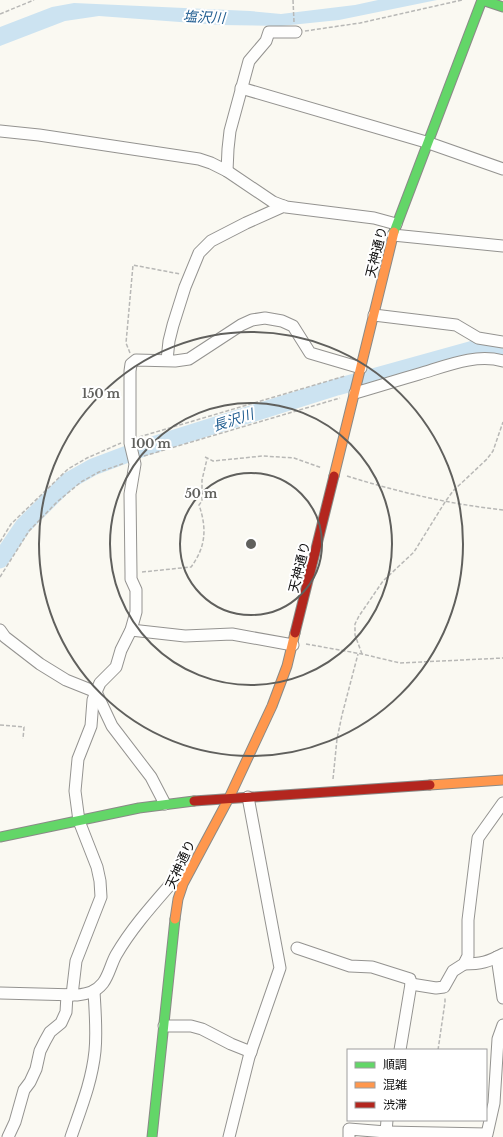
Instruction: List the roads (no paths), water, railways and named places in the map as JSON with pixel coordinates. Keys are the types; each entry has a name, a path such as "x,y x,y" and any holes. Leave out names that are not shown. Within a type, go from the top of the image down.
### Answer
{"street":[{"path":"482,0 503,7"},
{"name":"天神通り","path":"152,1137 178,899 192,865 229,798 272,706 294,644 395,230 426,142 482,0"},
{"path":"227,171 230,131 249,61 266,41 269,32 295,29"},
{"path":"242,88 426,142 503,169"},
{"path":"0,131 39,135 198,159 211,163 227,171 272,202 284,206 374,218 395,230 503,246"},
{"path":"167,360 169,341 173,325 198,252 211,241 284,206"},
{"path":"355,393 459,362 478,359 499,359 502,339 478,338 456,325 374,315"},
{"path":"8,1137 15,1122 24,1090 30,1082 36,1069 40,1052 45,1041 50,1032 61,1023 66,1012 76,961 101,897 100,881 96,867 79,821 75,791 78,759 91,726 96,692 100,684 116,667 121,650 131,630 136,612 136,590 131,579 130,494 135,464 130,441 131,364 136,360 189,358 241,325 252,320 265,318 282,321 293,326 310,353 360,371"},
{"path":"0,630 5,637 40,664 66,680 96,692 112,726 150,777 165,804"},
{"path":"131,630 184,636 232,634 294,644"},
{"path":"0,837 139,808 190,801 503,780"},
{"path":"229,1137 251,1052 280,968 248,797"},
{"path":"411,984 436,988 444,987 453,971 464,964 468,956 468,920 478,838 503,803"},
{"path":"0,993 69,995 86,994 94,991 104,983 116,955 145,913 182,871 192,865"},
{"path":"297,948 350,966 372,967 410,979 411,984 400,1049"},
{"path":"464,964 479,964 500,955 503,998"},
{"path":"71,1137 88,1090 96,1049 94,991"},
{"path":"349,1137 349,1129 386,1132 487,1134 494,1103 498,1039 503,1025"},
{"path":"164,1026 191,1026 202,1029 231,1044 251,1052"},
{"path":"386,1132 387,1121"}],"water":[{"name":"塩沢川","path":"378,0 437,0 339,20 281,26 220,25 99,16 65,21 0,46 0,27 52,7 74,3 250,11 281,14 355,5"}],"waterway":[{"name":"長沢川","path":"0,560 23,526 68,481 93,467 146,447 337,387 481,347 503,350"}]}
